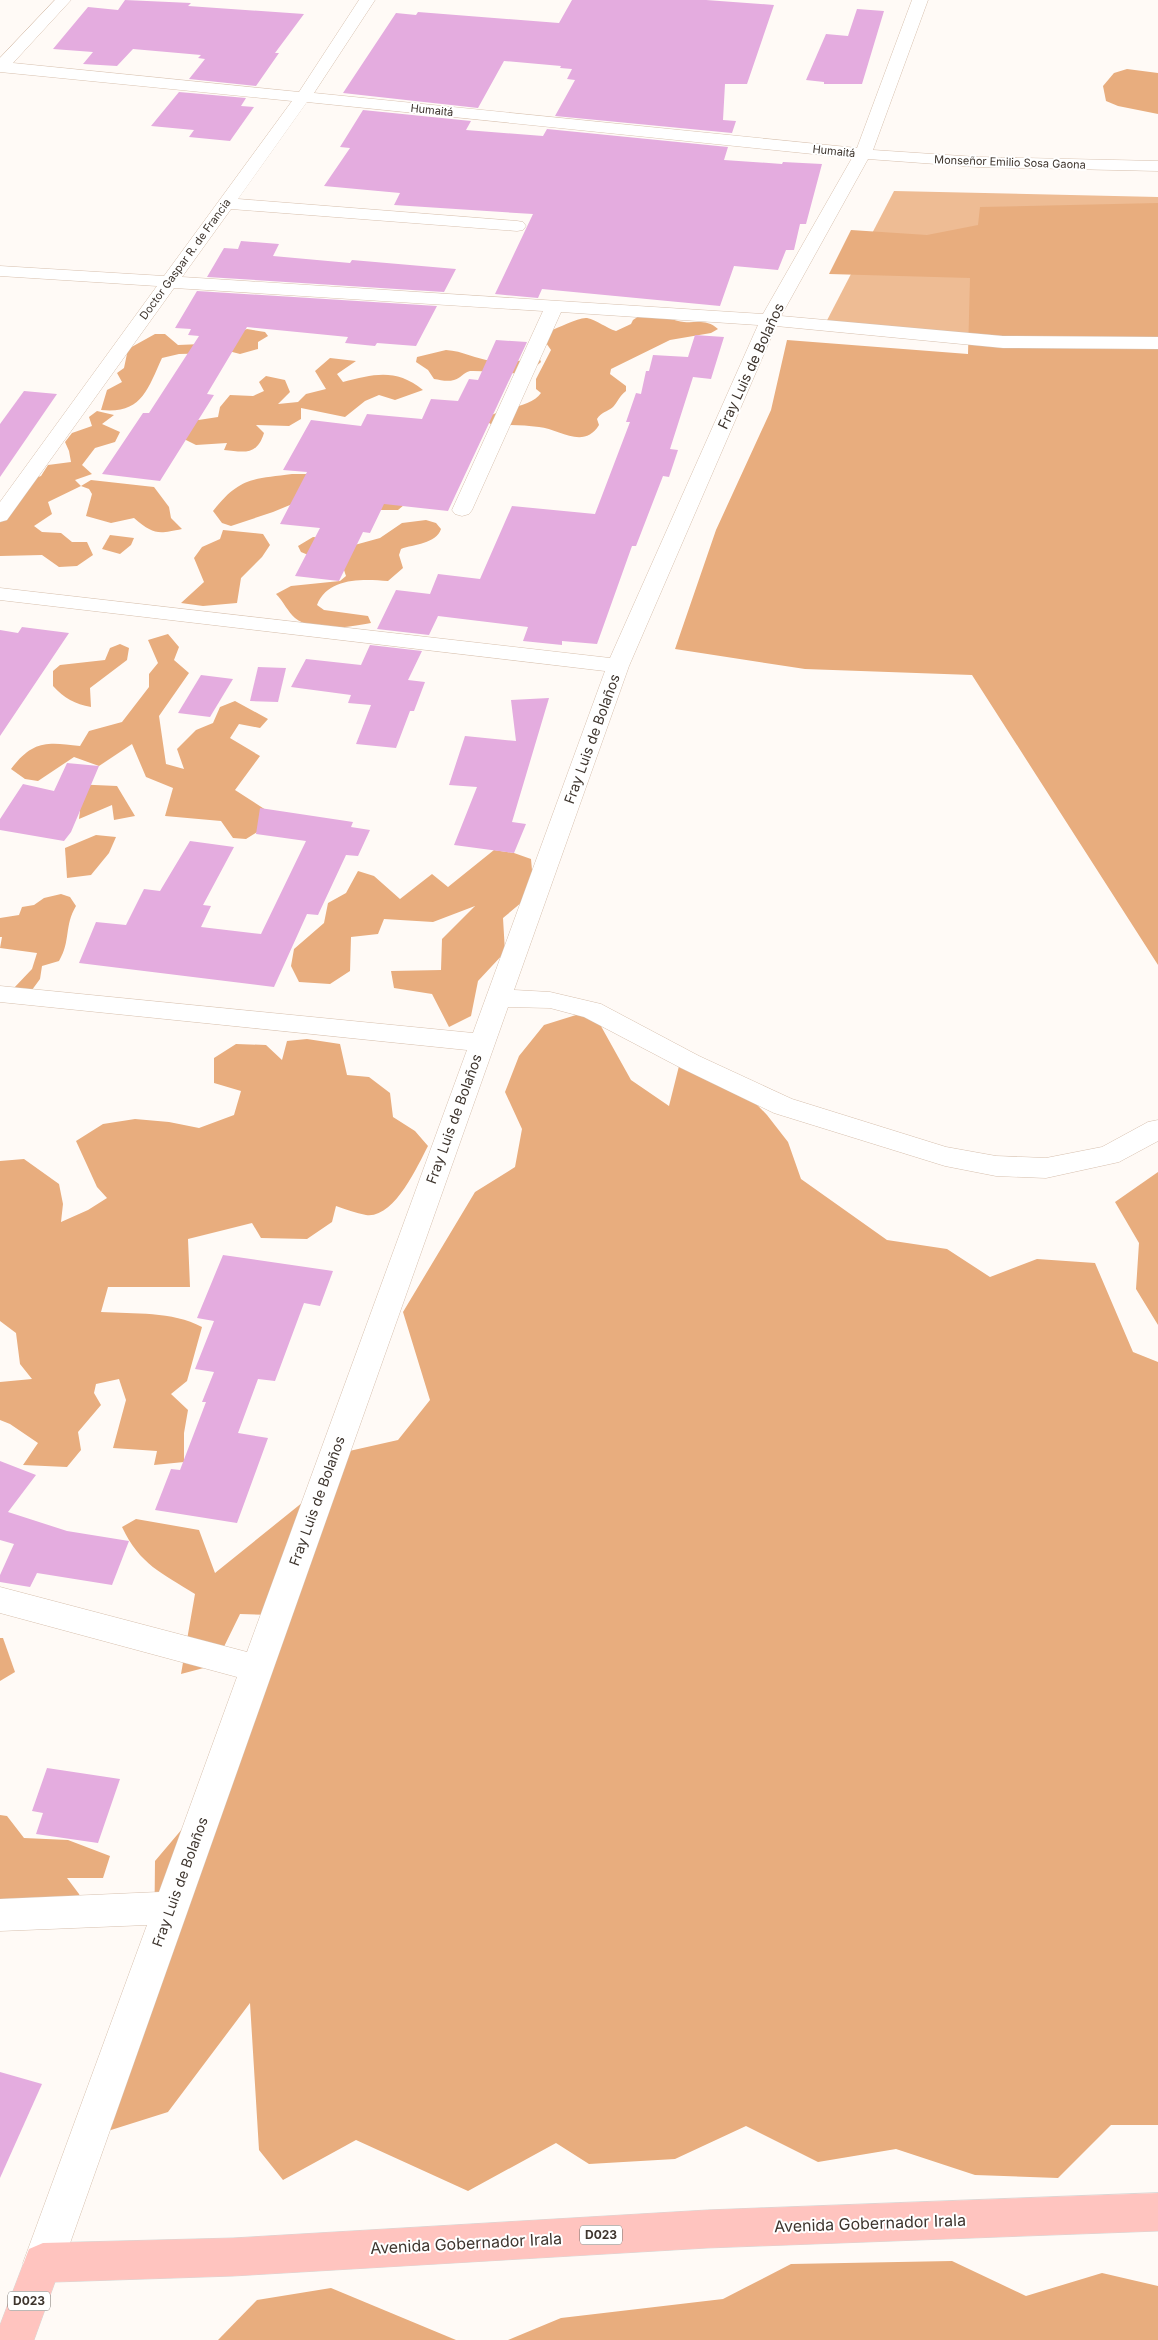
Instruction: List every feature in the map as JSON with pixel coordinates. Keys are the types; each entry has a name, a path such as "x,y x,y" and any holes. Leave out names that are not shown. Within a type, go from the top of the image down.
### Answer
{"main road":[{"name":"Avenida Gobernador Irala","path":"43,2262 233,2256 707,2229 1158,2212"},
{"name":"D023","path":"14,2340 43,2262"}],"street":[{"path":"0,67 64,0"},
{"name":"Doctor Gaspar R. de Francia","path":"0,516 303,97 367,0"},
{"name":"Fray Luis de Bolaños","path":"43,2262 618,666 769,320 863,154 920,0"},
{"name":"Humaitá","path":"0,67 863,154"},
{"name":"Monseñor Emilio Sosa Gaona","path":"863,154 976,162 1158,166"},
{"path":"225,204 517,226"},
{"path":"0,271 769,320 1003,342 1158,343"},
{"path":"462,510 556,306"},
{"path":"0,594 618,666"},
{"path":"0,994 482,1043"},
{"path":"498,998 550,1000 592,1010 690,1062 783,1106 945,1156 996,1166 1046,1168 1108,1155 1158,1129"},
{"path":"0,1600 256,1670"},
{"path":"0,1915 171,1908"}],"shaded area":[{"path":"1127,69 1158,73 1158,114 1118,106 1106,101 1103,86 1114,73"},
{"path":"894,191 1158,197 1158,348 822,330"},
{"path":"1158,203 1158,965 972,675 805,669 675,649 716,530 771,410 787,340 968,354 970,278 829,274 851,230 927,235 978,225 980,207"},
{"path":"657,314 670,319 706,323 718,329 711,333 670,340 611,369 610,374 626,386 626,391 613,407 602,413 597,419 599,425 593,432 579,437 539,427 493,426 488,422 488,417 531,401 541,393 536,389 536,379 551,350 544,340 549,331 587,318 616,331 631,324 639,316"},
{"path":"247,329 265,332 268,336 258,342 258,349 240,354 213,347 219,353 179,354 162,358 147,390 134,404 114,410 101,410 107,390 122,382 117,373 124,368 128,349 155,334 165,334 178,345 202,344"},
{"path":"446,350 492,361 528,360 539,357 541,362 533,368 517,373 470,371 456,379 444,381 434,379 428,370 416,362 417,357"},
{"path":"330,358 356,361 337,374 343,382 375,375 394,376 403,378 423,390 395,400 379,395 365,401 345,417 301,408 301,419 289,426 256,425 264,433 261,440 254,449 244,452 224,450 227,443 196,445 182,438 179,423 218,417 220,407 230,395 253,396 264,391 259,382 266,376 285,380 290,392 278,404 298,402 306,394 326,389 315,371"},
{"path":"97,411 114,415 102,424 120,432 115,442 95,448 82,465 92,474 75,480 81,486 48,502 52,514 34,526 42,532 61,533 72,542 87,542 93,555 77,566 59,567 42,555 0,556 0,518 28,481 41,476 48,465 71,462 65,442 72,433 92,426 89,417"},
{"path":"318,474 404,505 398,510 358,510 302,500 231,526 222,523 213,511 231,492 247,482 266,477"},
{"path":"91,480 154,487 169,507 171,518 182,529 157,532 147,528 134,518 111,523 86,516 92,494 89,489 81,486"},
{"path":"426,520 436,523 441,529 438,534 430,541 401,549 399,555 403,568 388,581 357,580 338,585 329,589 317,605 324,610 368,616 371,623 332,628 312,626 295,618 276,594 291,586 340,581 346,576 344,570 301,552 298,546 313,537 324,538 351,546 380,538 402,523"},
{"path":"223,530 263,534 270,545 262,557 241,578 237,603 203,606 181,603 204,582 194,558 202,547 220,539"},
{"path":"110,535 134,538 131,545 120,554 102,549"},
{"path":"168,634 179,647 174,660 189,673 159,716 166,764 184,769 177,749 196,730 213,723 220,707 235,701 268,719 260,728 239,724 230,738 260,756 235,790 269,812 265,827 246,839 233,838 221,821 165,816 173,788 146,777 132,744 99,766 74,757 38,781 25,779 11,769 26,753 41,745 80,746 89,731 122,722 149,687 149,674 158,663 148,640"},
{"path":"120,644 129,648 127,660 90,688 91,707 70,700 53,686 53,671 60,665 105,660 110,648"},
{"path":"72,784 117,786 135,816 114,820 112,805 79,819 80,811 57,810"},
{"path":"96,835 116,837 109,853 91,875 67,878 65,848"},
{"path":"494,850 514,853 531,859 534,892 503,918 505,952 478,981 471,1016 449,1027 432,994 394,988 391,971 441,970 442,939 475,906 433,922 384,919 378,934 351,937 350,971 330,984 299,982 291,966 294,949 324,923 328,903 346,893 358,871 374,876 400,899 432,874 448,887"},
{"path":"61,894 70,897 76,906 70,920 63,954 59,961 42,966 40,979 29,994 13,989 32,969 37,953 0,948 2,937 0,937 0,918 19,915 22,907 34,905 44,898"},
{"path":"592,1010 631,1080 669,1106 679,1066 736,1083 767,1115 788,1142 801,1179 887,1240 947,1249 990,1277 1037,1259 1095,1263 1133,1352 1158,1362 1158,2125 1111,2125 1058,2178 975,2175 896,2149 818,2162 746,2126 675,2159 589,2164 556,2143 468,2191 356,2140 283,2180 259,2150 250,2003 168,2112 111,2130 85,2109 154,1955 155,1861 210,1796 274,1615 240,1614 215,1665 181,1674 195,1594 162,1574 144,1559 136,1551 122,1527 136,1519 199,1530 215,1573 308,1498 336,1454 398,1440 430,1400 403,1312 475,1192 515,1167 522,1129 505,1092 519,1056 544,1025"},
{"path":"307,1039 340,1044 347,1075 369,1077 390,1093 393,1117 415,1131 428,1146 403,1190 386,1209 376,1214 366,1215 336,1206 332,1222 307,1239 261,1238 252,1223 188,1239 190,1287 108,1287 101,1312 166,1316 178,1318 202,1327 187,1381 171,1394 188,1410 184,1433 184,1462 154,1465 157,1451 113,1448 126,1400 119,1379 96,1384 94,1393 101,1405 78,1432 81,1450 67,1467 23,1465 38,1443 10,1424 0,1420 0,1382 32,1379 20,1364 16,1333 0,1321 0,1161 24,1159 59,1184 63,1204 61,1222 88,1210 107,1198 97,1187 76,1141 103,1124 135,1119 169,1122 199,1128 234,1115 241,1091 214,1083 214,1058 236,1044 266,1045 282,1060 287,1041"},
{"path":"1158,1172 1158,1325 1136,1289 1139,1243 1115,1202"},
{"path":"0,1638 3,1638 15,1672 0,1681"},
{"path":"0,1815 7,1816 24,1838 68,1840 110,1856 103,1878 67,1878 79,1894 86,1909 0,1914"},
{"path":"952,2261 1026,2296 1102,2273 1158,2286 1158,2340 508,2340 561,2318 723,2299 791,2264"},
{"path":"331,2288 456,2340 218,2340 257,2300"}],"building":[{"path":"125,0 191,3 188,6 304,14 275,53 279,53 256,86 189,79 205,59 198,58 201,55 133,49 117,66 83,64 93,52 53,49 88,7 118,10"},
{"path":"572,0 706,0 774,5 747,84 725,84 723,120 736,121 732,133 555,116 575,80 567,79 572,69 560,68 561,66 504,61 478,108 343,93 396,13 416,15 418,12 559,23"},
{"path":"857,9 884,11 862,84 824,84 824,82 806,80 826,34 848,36"},
{"path":"179,92 246,98 241,106 254,107 230,141 189,137 194,130 151,126"},
{"path":"363,110 471,121 466,130 543,136 547,129 728,147 724,160 782,164 783,162 822,164 806,224 800,224 794,250 786,250 778,270 734,266 720,306 542,289 538,298 495,294 533,214 394,205 400,193 324,186 350,148 340,147"},
{"path":"241,241 279,244 273,256 350,263 352,260 456,269 444,292 207,277 224,248 238,249"},
{"path":"197,291 437,306 416,346 377,343 375,346 345,343 348,337 247,327 207,394 214,395 160,481 102,474 143,413 149,413 199,336 188,335 191,329 175,328"},
{"path":"695,335 724,337 711,379 693,377 670,449 678,450 669,477 663,476 636,546 632,546 597,644 562,641 562,645 523,641 528,627 438,616 429,635 377,629 396,590 430,594 438,574 480,579 512,506 595,514 630,422 626,422 636,393 641,394 646,371 649,371 653,355 688,357"},
{"path":"496,340 527,342 448,511 384,504 370,533 363,532 339,581 295,576 320,528 280,524 307,472 283,470 311,420 361,426 367,414 422,419 431,399 458,401 469,379 478,380"},
{"path":"24,391 57,394 0,477 0,424"},
{"path":"22,627 69,633 0,736 0,630 18,633"},
{"path":"370,645 422,651 408,680 425,682 414,711 410,711 396,748 356,744 371,705 348,703 351,695 291,687 306,659 361,665"},
{"path":"258,667 286,668 278,702 250,701"},
{"path":"201,675 233,679 210,717 178,713"},
{"path":"549,698 512,822 526,824 514,853 454,845 477,787 449,785 465,736 516,741 511,700"},
{"path":"67,763 99,766 71,832 64,841 0,830 0,819 23,784 54,791"},
{"path":"260,808 353,822 351,827 370,830 358,856 346,855 318,915 307,914 274,987 79,963 96,922 126,925 144,889 160,891 190,841 234,847 203,905 211,906 201,927 261,934 306,841 256,834"},
{"path":"223,1255 333,1271 320,1306 304,1303 275,1381 258,1379 238,1433 268,1438 237,1523 155,1510 171,1469 180,1470 206,1402 202,1402 214,1372 195,1369 214,1321 197,1318"},
{"path":"0,1461 36,1475 8,1512 67,1531 129,1541 112,1585 37,1573 30,1587 0,1582 0,1575 14,1544 0,1540"},
{"path":"47,1768 120,1779 98,1843 36,1834 43,1813 32,1811"},
{"path":"0,2072 42,2084 0,2178"}]}
